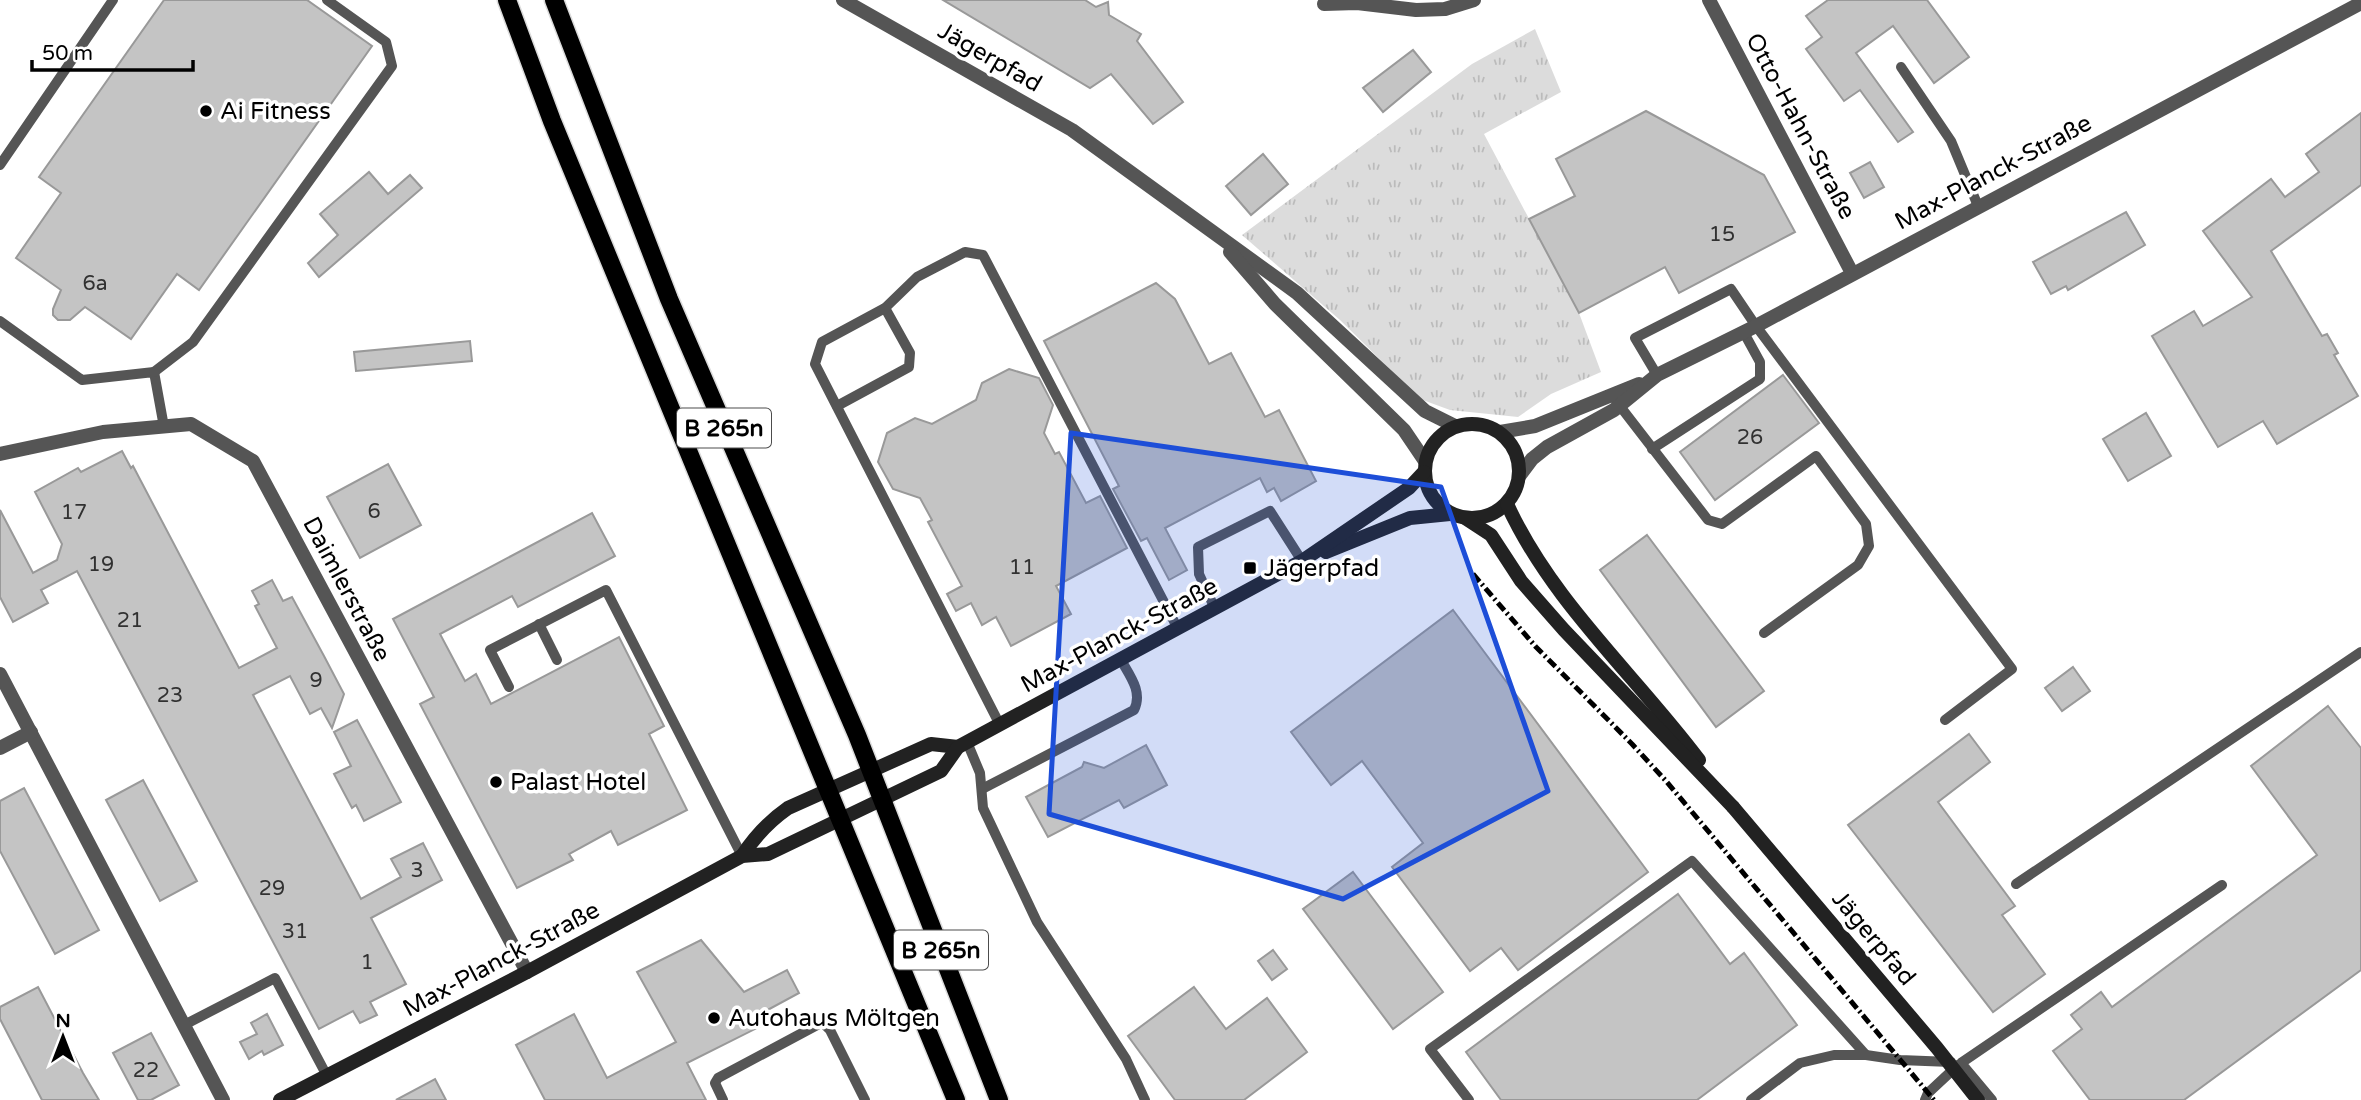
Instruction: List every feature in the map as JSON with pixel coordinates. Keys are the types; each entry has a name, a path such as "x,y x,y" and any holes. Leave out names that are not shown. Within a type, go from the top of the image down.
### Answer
{"main road":[{"name":"B 265n","path":"507,0 552,121 956,1100"},
{"name":"B 265n","path":"554,0 669,299 871,771 999,1100"},
{"path":"1471,423 1486,425 1500,432 1512,444 1518,458 1520,475 1516,491 1507,504 1495,513 1480,518 1465,518 1450,513 1437,503 1428,489 1425,467 1431,446 1441,434 1455,426 1471,423"},
{"name":"Max-Planck-Straße","path":"280,1100 527,972 742,856 768,855 941,771 963,745 1302,561 1409,488 1425,467"},
{"name":"Jägerpfad","path":"1507,504 1521,534 1572,606 1670,722 1733,807"},
{"name":"Max-Planck-Straße","path":"1302,561 1410,518 1450,513"},
{"name":"Jägerpfad","path":"1465,518 1491,536 1521,581 1564,630 1733,807 1978,1100"},
{"name":"Max-Planck-Straße","path":"742,856 754,836 788,808 931,744 963,745"}],"street":[{"name":"Jägerpfad","path":"844,0 1072,130 1213,232"},
{"path":"1322,2 1416,10 1444,9 1474,0"},
{"name":"Otto-Hahn-Straße","path":"1709,0 1852,273"},
{"name":"Max-Planck-Straße","path":"1520,475 1532,459 1547,447 1652,378 2361,3"},
{"path":"1213,232 1297,293 1425,411 1455,426"},
{"path":"1213,232 1275,304 1404,430 1425,467"},
{"name":"Max-Planck-Straße","path":"1500,432 1535,426 1615,400"},
{"name":"Daimlerstraße","path":"0,454 103,432 191,424 253,461 527,972"},
{"path":"0,674 223,1100"},
{"path":"0,748 31,732"}],"lane":[{"path":"0,165 113,0"},
{"path":"0,321 82,380 154,372 193,342 392,66 386,42 327,0"},
{"path":"1901,67 1951,141 1978,206"},
{"path":"1000,725 815,364 822,342 886,308 917,277 965,252 983,256 1178,629"},
{"path":"1652,378 1635,338 1731,289 1760,362 1760,379 1652,449"},
{"path":"836,406 909,367 910,353 886,308"},
{"path":"1749,329 2012,669 1945,720"},
{"path":"154,372 164,427"},
{"path":"1615,400 1708,520 1722,524 1816,456 1866,524 1868,546 1858,565 1764,633"},
{"path":"1215,609 1199,574 1198,547 1270,511 1302,561"},
{"path":"509,687 490,650 606,590 742,856"},
{"path":"539,624 557,660"},
{"path":"2016,884 2361,652"},
{"path":"982,789 1134,710 1138,703 1137,690 1121,660"},
{"path":"963,745 980,774 983,808 1037,922 1126,1059 1145,1100"},
{"path":"1469,1100 1430,1049 1692,861 1866,1055"},
{"path":"1925,1100 1928,1093 1961,1063 2221,885"},
{"path":"184,1025 275,978 327,1076"},
{"path":"723,1100 715,1083 718,1078 819,1024 824,1024 830,1030 865,1100"},
{"path":"1751,1100 1800,1063 1834,1055 1866,1055 1900,1060 1961,1063 1992,1100"}],"highlighted area":[{"path":"1071,433 1441,487 1548,791 1343,899 1049,814"}],"green space":[{"path":"1535,29 1561,92 1484,134 1579,313 1601,372 1551,394 1518,417 1450,410 1420,399 1340,320 1242,235 1472,64"}],"building":[{"name":"Ai Fitness","path":"164,0 307,0 372,46 199,290 177,274 131,339 85,307 70,320 58,320 53,315 53,309 61,290 16,258 61,193 39,177"},
{"path":"943,0 1085,0 1096,7 1108,2 1109,15 1141,34 1137,41 1183,102 1153,124 1111,74 1090,88"},
{"path":"1828,0 1927,0 1969,57 1934,83 1893,26 1856,53 1913,132 1898,142 1860,90 1844,101 1806,49 1822,37 1806,16"},
{"path":"1413,50 1431,72 1383,112 1363,88"},
{"path":"1646,111 1764,175 1795,232 1679,293 1665,267 1579,313 1529,219 1575,196 1556,159"},
{"path":"2361,113 2361,185 2271,251 2322,336 2327,334 2338,353 2334,355 2358,396 2277,444 2263,421 2218,447 2152,336 2194,311 2203,326 2252,297 2203,231 2271,179 2285,197 2319,172 2306,154"},
{"path":"1263,154 1288,184 1251,215 1226,186"},
{"path":"1870,162 1884,187 1864,198 1850,173"},
{"path":"369,172 388,194 410,175 422,188 319,277 308,263 338,235 320,214"},
{"path":"2126,212 2145,245 2068,290 2066,286 2051,294 2033,262"},
{"path":"1156,283 1175,299 1209,364 1231,353 1265,417 1279,410 1316,481 1281,501 1274,488 1267,492 1260,478 1165,528 1187,570 1169,580 1147,538 1141,541 1113,489 1119,486 1044,341"},
{"path":"470,341 472,361 356,371 354,352"},
{"path":"1009,369 1039,378 1053,405 1044,433 1055,454 1059,452 1086,503 1100,496 1127,548 1056,586 1071,614 1011,646 996,617 982,625 971,603 956,611 947,594 962,586 928,522 932,520 920,498 893,489 878,462 887,433 915,418 932,424 976,400 982,383"},
{"path":"1783,375 1819,423 1715,500 1680,452"},
{"path":"2146,413 2171,456 2128,481 2103,439"},
{"path":"122,451 131,468 133,466 239,668 277,648 255,606 259,604 252,591 272,580 283,601 292,597 324,656 344,694 332,728 321,708 310,714 290,676 253,695 361,899 401,877 391,859 423,843 442,880 371,918 406,984 370,1002 377,1015 360,1023 353,1011 319,1029 77,571 41,590 48,603 13,622 0,597 0,510 33,573 57,560 62,544 35,492 78,468 81,472"},
{"path":"388,464 421,525 360,558 327,497"},
{"path":"592,513 615,556 518,607 512,596 440,634 465,681 476,674 491,704 619,637 664,726 649,734 687,810 618,845 611,831 569,854 573,860 517,888 420,704 434,697 393,619"},
{"path":"1647,535 1764,691 1716,727 1600,570"},
{"path":"1453,610 1648,872 1518,970 1501,948 1470,971 1392,867 1423,843 1362,761 1331,785 1291,732"},
{"path":"2073,667 2090,691 2062,711 2045,688"},
{"path":"2328,706 2361,748 2361,970 2184,1100 2090,1100 2053,1051 2082,1029 2071,1015 2101,992 2112,1007 2317,855 2251,766"},
{"path":"357,720 401,802 364,821 356,805 352,808 334,774 351,766 334,732"},
{"path":"1969,734 1990,762 1938,802 2015,906 2002,915 2045,974 1993,1012 1848,825"},
{"path":"1146,745 1167,785 1124,808 1119,800 1048,837 1026,797 1082,767 1084,762 1104,768"},
{"path":"143,780 197,881 160,901 106,800"},
{"path":"24,788 99,930 55,954 0,851 0,801"},
{"path":"1353,872 1443,992 1393,1029 1303,909"},
{"path":"1678,894 1730,964 1744,953 1797,1025 1697,1100 1501,1100 1466,1052"},
{"name":"Autohaus Möltgen","path":"701,940 744,992 787,970 799,993 762,1013 769,1022 687,1063 706,1100 545,1100 516,1045 574,1014 607,1078 676,1042 637,972"},
{"path":"1273,950 1287,969 1272,980 1258,961"},
{"path":"38,987 99,1100 42,1100 0,1019 0,1007"},
{"path":"1194,987 1226,1029 1267,998 1307,1052 1244,1100 1175,1100 1128,1036"},
{"path":"267,1014 283,1045 264,1055 262,1051 249,1059 240,1042 257,1034 251,1023"},
{"path":"151,1033 179,1085 151,1100 138,1100 113,1053"},
{"path":"435,1079 446,1100 396,1100"}],"railway":[{"path":"1473,574 1536,647 1666,781 1934,1100"}],"place":[{"name":"Ai Fitness","path":"206,111"},
{"name":"Jägerpfad","path":"1250,568"},
{"name":"Palast Hotel","path":"496,782"},
{"name":"Autohaus Möltgen","path":"714,1018"}]}
